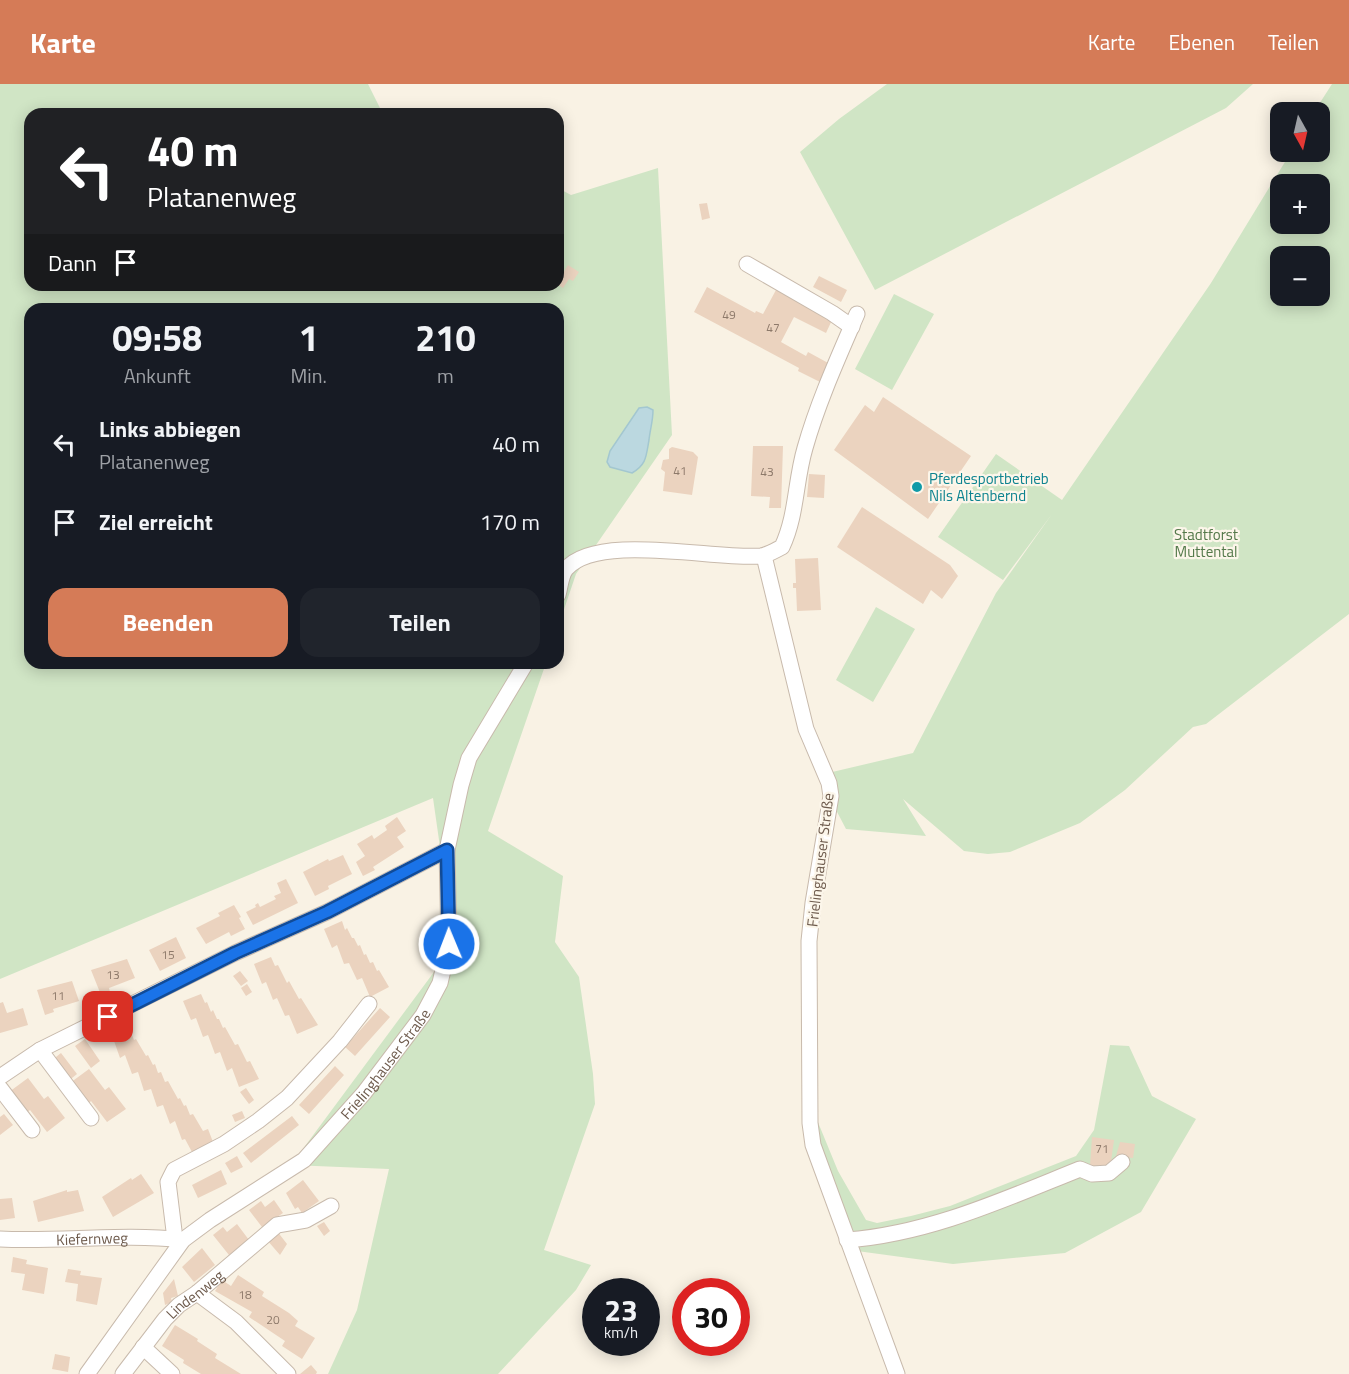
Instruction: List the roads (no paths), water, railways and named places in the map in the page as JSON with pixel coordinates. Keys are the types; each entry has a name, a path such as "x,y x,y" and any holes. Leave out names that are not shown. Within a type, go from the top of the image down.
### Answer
{"street":[{"path":"564,574 565,570 575,562 599,553 631,549 721,556 764,556 782,547 791,528 804,450 819,404 854,320 832,313 747,264"},
{"name":"Frielinghauser Straße","path":"764,556 806,729 829,783 831,796 809,941 810,1123 813,1145 897,1374"},
{"name":"Frielinghauser Straße","path":"87,1374 179,1240 304,1160 364,1093 423,1015 440,982 449,944 447,850 460,784 469,758 522,669"},
{"path":"32,1130 1,1078 40,1050 235,953 327,912 447,850"},
{"path":"179,1240 168,1182 174,1170 224,1144 286,1098 340,1041 369,1004"},
{"path":"40,1050 91,1118"},
{"path":"847,1240 865,1239 958,1217 1080,1170 1092,1174 1108,1173 1122,1162"},
{"name":"Lindenweg","path":"123,1374 142,1347 179,1305 197,1293 277,1225 306,1220 331,1206"},
{"name":"Kiefernweg","path":"0,1239 150,1238 179,1240"},
{"path":"197,1293 236,1322 288,1374"},
{"path":"142,1347 172,1374"}],"water":[{"path":"647,407 653,410 653,414 643,463 632,473 610,467 607,462 610,451 639,408"}],"place":[{"name":"Pferdesportbetrieb Nils Altenbernd","path":"917,487"}],"park label":[{"name":"Stadtforst Muttental","path":"1206,542"}]}
